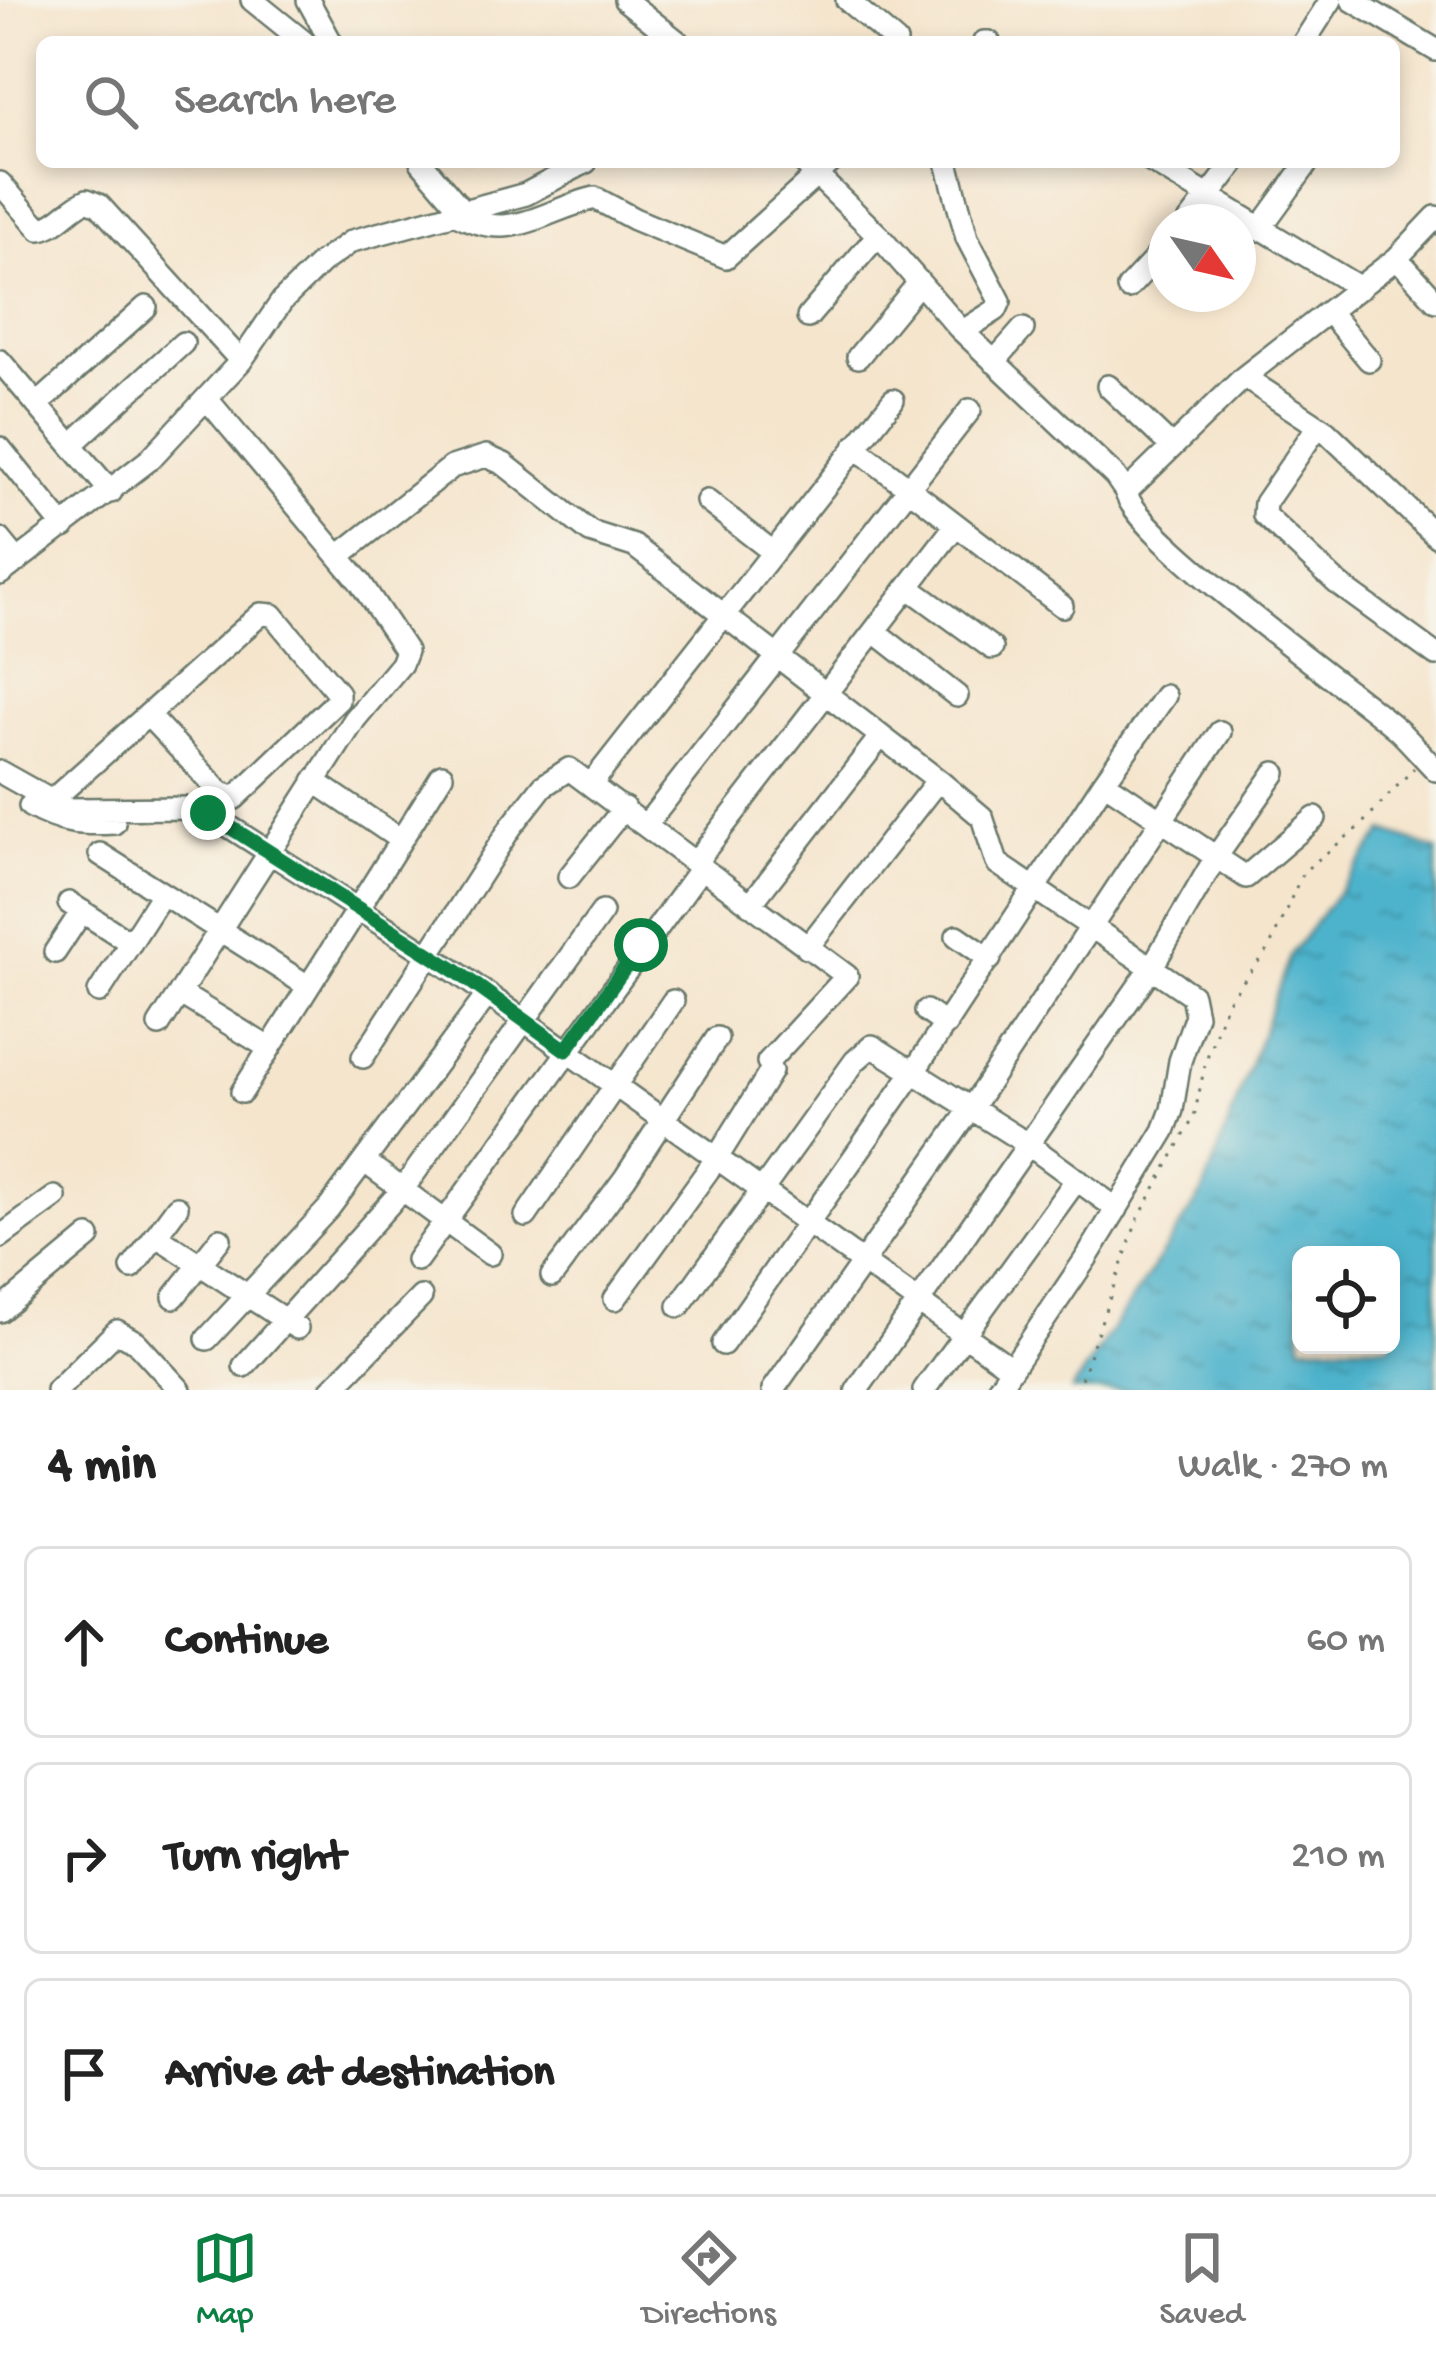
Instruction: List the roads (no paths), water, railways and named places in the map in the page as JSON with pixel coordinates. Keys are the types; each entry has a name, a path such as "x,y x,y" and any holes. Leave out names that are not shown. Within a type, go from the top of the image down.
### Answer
{"street":[{"path":"252,0 297,36"},
{"path":"308,0 328,36"},
{"path":"625,0 670,36"},
{"path":"847,0 889,36"},
{"path":"1308,36 1331,0"},
{"path":"1352,0 1429,46 1436,23"},
{"path":"425,168 457,211 474,224 495,228 547,217 595,198 726,257 815,168"},
{"path":"0,539 9,567 111,492 207,400 282,301 352,241 526,194 575,168"},
{"path":"819,168 963,332 1115,476 1134,513 1192,566 1397,730 1430,764"},
{"path":"949,168 967,238 1000,303 963,332"},
{"path":"1161,168 1360,288"},
{"path":"1205,204 1230,168"},
{"path":"1259,230 1304,168"},
{"path":"0,183 40,229 80,202 99,205 241,361"},
{"path":"1126,492 1244,376 1397,258 1436,217"},
{"path":"808,317 878,236"},
{"path":"1397,258 1436,301"},
{"path":"1128,288 1148,266"},
{"path":"858,357 918,284"},
{"path":"37,405 146,307"},
{"path":"1329,312 1369,360"},
{"path":"994,362 1023,329"},
{"path":"71,446 183,344"},
{"path":"0,362 111,492"},
{"path":"1244,376 1318,426 1436,536"},
{"path":"1108,386 1172,448"},
{"path":"159,1025 314,781 406,651 339,556 207,400"},
{"path":"592,783 892,400"},
{"path":"646,825 970,410"},
{"path":"1318,426 1265,503 1264,515 1337,583 1436,655"},
{"path":"855,447 1062,606"},
{"path":"0,448 64,527"},
{"path":"339,556 452,466 486,456 504,464 590,532 634,546 778,656 982,817 997,863 1192,995 1196,1015 1164,1131 997,1390"},
{"path":"707,501 773,552"},
{"path":"417,1260 698,865 956,525"},
{"path":"908,587 992,648"},
{"path":"51,801 261,614 273,615 335,687 338,700 235,798 221,793 148,715"},
{"path":"874,631 958,696"},
{"path":"723,1343 915,1071 1165,696"},
{"path":"773,1390 972,1107 1220,732"},
{"path":"750,905 881,736"},
{"path":"363,1057 512,826 544,786 569,769 847,976 769,1066 718,1158 615,1299"},
{"path":"0,772 66,808 195,808 205,812 488,994 1011,1368"},
{"path":"857,1390 1152,967 1216,857 1275,773"},
{"path":"242,1092 442,775"},
{"path":"807,948 938,780"},
{"path":"314,781 400,840"},
{"path":"1104,782 1246,877 1315,818"},
{"path":"0,788 59,822 75,825 195,818 221,793"},
{"path":"569,878 623,808"},
{"path":"100,854 308,986"},
{"path":"99,992 163,893"},
{"path":"55,952 75,907 131,943"},
{"path":"244,1366 289,1323 403,1189 602,912"},
{"path":"957,936 990,959"},
{"path":"179,993 269,1048"},
{"path":"207,1339 329,1208 488,994"},
{"path":"526,1216 673,1001"},
{"path":"926,1010 946,1024"},
{"path":"552,1276 625,1178 717,1038"},
{"path":"679,1306 864,1049 872,1046 1029,1144 1117,1209"},
{"path":"365,1162 490,1254"},
{"path":"924,1390 1077,1179"},
{"path":"0,1237 56,1197"},
{"path":"132,1268 177,1207"},
{"path":"157,1236 289,1323"},
{"path":"0,1311 88,1237"},
{"path":"174,1297 220,1239"},
{"path":"331,1390 421,1297"},
{"path":"58,1390 117,1331 136,1342 180,1390"}],"water":[{"path":"1384,831 1436,850 1436,1390 1072,1390 1203,1192 1291,954"}]}
